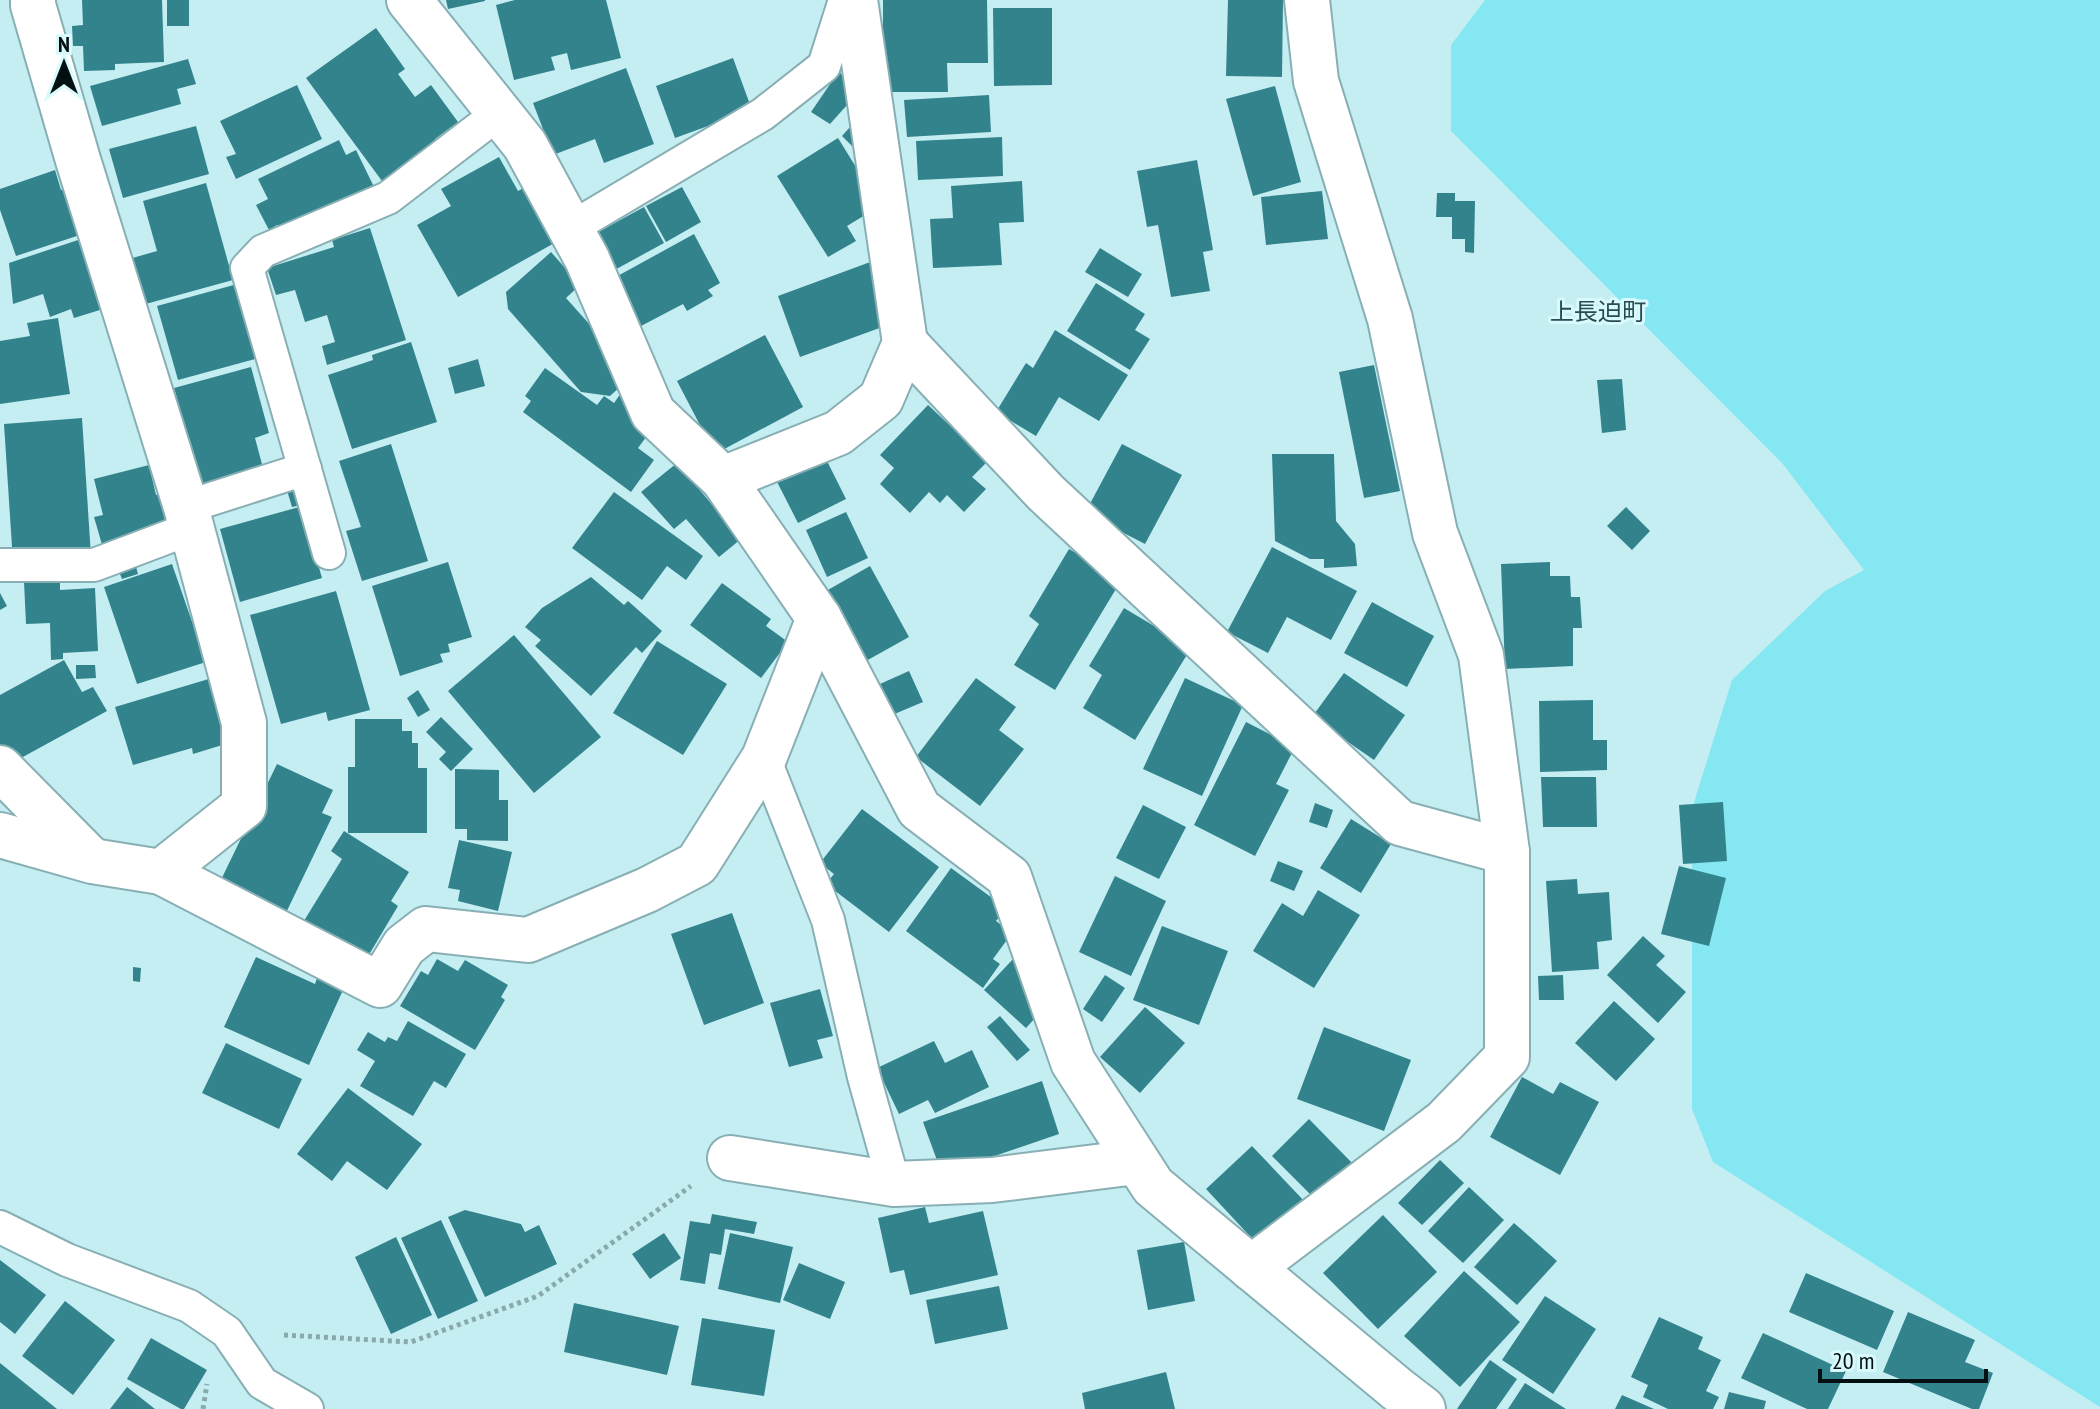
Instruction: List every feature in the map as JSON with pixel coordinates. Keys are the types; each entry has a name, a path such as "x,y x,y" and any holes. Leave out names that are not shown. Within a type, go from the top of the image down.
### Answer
{"street":[{"path":"33,0 78,160 189,517 244,723 244,806 161,872"},
{"path":"409,0 525,145 587,259 653,413 723,479 819,618 919,809 1009,877 1073,1062 1153,1186 1423,1409"},
{"path":"723,479 838,433 881,399 905,343 855,0"},
{"path":"1251,1268 1444,1122 1507,1057 1507,852 1481,655 1435,533 1390,319 1316,81 1307,0"},
{"path":"905,343 1046,493 1400,823 1507,852"},
{"path":"0,835 92,861 161,872 380,985 404,946 426,929 528,940 647,890 697,864 764,758 819,618"},
{"path":"0,768 92,861"},
{"path":"730,1158 894,1184 992,1180 1136,1162"}],"lane":[{"path":"571,228 763,114 824,66 845,0"},
{"path":"329,553 247,268 263,251 388,198 499,113"},
{"path":"0,565 94,565 189,517 305,469"},
{"path":"764,758 828,920 864,1077 894,1184"},
{"path":"0,1227 67,1260 189,1306 227,1332 262,1383 307,1409"}],"path":[{"path":"203,1409 209,1366 227,1332 411,1342 538,1296 730,1158"}],"shaded area":[{"path":"1485,0 2100,0 2100,1407 1713,1162 1692,1109 1692,809 1732,680 1825,591 1864,570 1782,463 1451,131 1451,45"}],"building":[{"path":"82,0 162,0 164,62 115,64 115,70 84,71 83,46 73,46 72,26 83,25"},
{"path":"167,0 189,0 189,26 167,26"},
{"path":"446,0 485,0 485,1 448,9"},
{"path":"515,0 606,0 621,58 571,70 567,53 551,57 555,70 514,80 496,5"},
{"path":"883,0 987,0 988,63 947,63 948,92 883,92"},
{"path":"1228,0 1283,0 1282,77 1226,76"},
{"path":"993,8 1052,8 1052,85 994,86"},
{"path":"376,28 405,69 398,74 415,97 431,85 458,122 435,139 437,143 382,181 306,78"},
{"path":"733,58 752,110 675,138 656,86"},
{"path":"188,59 196,84 177,89 181,104 102,126 90,86"},
{"path":"626,68 654,144 604,163 595,139 553,155 533,103"},
{"path":"839,71 856,95 830,124 811,112"},
{"path":"297,85 322,139 236,179 226,157 236,154 220,121"},
{"path":"1275,86 1301,182 1253,196 1226,99"},
{"path":"989,95 991,132 907,137 904,100"},
{"path":"857,119 856,150 842,136"},
{"path":"196,126 209,174 123,198 109,149"},
{"path":"1002,137 1003,176 918,180 916,141"},
{"path":"838,138 880,206 847,226 856,241 828,257 777,176"},
{"path":"339,140 346,155 356,150 375,189 282,234 277,225 269,230 256,205 268,199 258,179"},
{"path":"499,157 518,191 527,186 558,241 458,297 417,225 451,206 441,189"},
{"path":"1197,160 1213,250 1203,252 1210,291 1171,297 1158,225 1147,227 1137,171"},
{"path":"55,170 61,190 73,186 89,232 16,256 0,210 0,189"},
{"path":"1022,181 1024,222 999,223 1002,265 933,268 930,219 953,218 951,186"},
{"path":"206,183 233,280 142,305 129,259 157,251 143,201"},
{"path":"682,187 701,222 666,242 646,206"},
{"path":"1322,191 1328,239 1266,245 1261,197"},
{"path":"1437,193 1455,193 1455,201 1475,201 1474,253 1465,252 1465,239 1452,239 1452,217 1436,217"},
{"path":"644,207 664,243 611,272 591,236"},
{"path":"370,228 406,340 327,365 322,346 335,342 327,315 305,322 295,290 276,295 267,268 334,247 332,240"},
{"path":"694,234 720,283 708,290 713,296 687,311 683,304 641,326 614,278"},
{"path":"90,236 103,309 74,318 71,309 50,317 43,294 13,304 9,263"},
{"path":"1100,248 1142,274 1128,297 1085,272"},
{"path":"551,252 580,285 566,298 634,374 610,396 581,392 508,309 506,292"},
{"path":"873,261 896,322 800,357 778,296"},
{"path":"241,283 262,357 178,380 157,306"},
{"path":"1096,283 1145,314 1135,330 1150,339 1130,370 1067,331"},
{"path":"58,318 70,394 0,404 0,341 30,336 27,323"},
{"path":"1055,330 1128,375 1099,421 1059,397 1036,436 996,412 1026,363 1033,368"},
{"path":"765,335 803,407 715,454 677,381"},
{"path":"411,342 437,422 352,449 328,375 373,360 372,355"},
{"path":"478,359 485,386 455,394 448,368"},
{"path":"1374,365 1400,491 1364,498 1339,372"},
{"path":"251,367 269,433 255,438 263,468 202,485 174,388"},
{"path":"545,368 597,405 604,396 614,403 621,393 658,421 638,448 654,460 631,492 523,412 531,401 525,396"},
{"path":"1622,379 1626,430 1602,433 1597,380"},
{"path":"928,405 988,461 972,477 986,489 964,512 947,495 940,503 929,492 910,513 880,484 894,468 880,455"},
{"path":"82,418 91,556 13,562 4,424"},
{"path":"391,444 428,561 362,581 346,531 361,527 339,461"},
{"path":"1122,444 1182,475 1145,544 1085,513"},
{"path":"823,453 846,499 798,523 774,476"},
{"path":"1272,454 1334,454 1336,521 1355,544 1357,566 1324,568 1324,559 1310,559 1275,541"},
{"path":"677,463 741,539 719,557 686,519 674,529 641,492"},
{"path":"149,465 156,495 166,492 176,529 103,548 94,517 103,515 94,479"},
{"path":"300,483 306,504 292,507 286,487"},
{"path":"614,492 703,556 686,580 667,566 642,600 572,548"},
{"path":"310,504 312,543 322,578 240,602 220,529"},
{"path":"1626,507 1650,531 1632,550 1607,526"},
{"path":"846,512 868,558 827,577 806,530"},
{"path":"1272,547 1357,591 1331,640 1287,617 1268,653 1227,632"},
{"path":"1069,549 1122,579 1055,690 1014,665 1039,624 1029,616"},
{"path":"448,562 472,637 448,644 450,652 440,654 443,662 400,676 372,586"},
{"path":"1550,562 1550,576 1570,576 1571,597 1580,597 1582,628 1573,628 1573,666 1505,669 1501,564"},
{"path":"135,563 138,574 122,579 118,569"},
{"path":"172,564 206,662 137,684 104,587"},
{"path":"870,566 909,637 866,661 826,591"},
{"path":"591,577 624,605 628,601 662,631 642,653 636,647 591,696 535,646 541,640 525,627 542,608"},
{"path":"60,580 60,590 95,588 98,651 63,653 63,659 51,660 50,623 26,624 24,582"},
{"path":"722,583 771,619 766,626 788,642 761,678 690,625"},
{"path":"336,591 370,710 328,721 326,712 281,724 250,615"},
{"path":"0,593 7,606 0,610"},
{"path":"1372,602 1434,636 1407,687 1344,653"},
{"path":"1124,608 1191,648 1135,740 1083,708 1102,675 1089,666"},
{"path":"514,635 601,737 534,793 448,691"},
{"path":"657,641 727,684 683,755 613,713"},
{"path":"64,660 82,692 93,687 107,711 10,764 0,745 0,695"},
{"path":"76,665 95,665 96,678 76,679"},
{"path":"909,671 923,702 885,718 871,688"},
{"path":"1344,673 1405,715 1374,760 1312,717"},
{"path":"212,678 232,742 193,754 192,748 133,765 115,707"},
{"path":"976,678 1016,707 999,730 1024,749 980,806 916,757"},
{"path":"1185,678 1243,705 1202,796 1143,769"},
{"path":"418,690 430,710 418,717 407,698"},
{"path":"1593,700 1593,740 1607,740 1607,770 1540,772 1539,701"},
{"path":"441,717 473,749 451,771 439,759 446,752 426,732"},
{"path":"355,719 402,719 402,731 412,731 412,743 418,743 418,768 427,768 427,833 348,833 348,767 355,767"},
{"path":"1246,722 1295,747 1276,784 1289,790 1255,856 1194,825"},
{"path":"277,764 333,790 322,813 332,817 284,917 218,886"},
{"path":"455,769 499,770 499,800 508,800 508,841 467,840 467,829 455,829"},
{"path":"1541,777 1596,777 1597,827 1543,827"},
{"path":"1723,802 1727,861 1683,864 1679,805"},
{"path":"1315,803 1333,810 1327,828 1309,822"},
{"path":"1143,805 1186,827 1159,879 1116,858"},
{"path":"862,809 939,867 889,932 826,884 834,874 820,863"},
{"path":"1351,819 1391,844 1361,893 1320,868"},
{"path":"344,831 409,872 391,901 398,906 364,963 302,924 342,859 331,851"},
{"path":"459,840 512,852 498,911 458,901 460,890 448,888"},
{"path":"1278,861 1303,871 1294,891 1270,881"},
{"path":"1679,866 1726,878 1709,946 1661,934"},
{"path":"951,868 1006,908 996,921 1012,933 993,959 1000,964 983,988 906,931"},
{"path":"1115,876 1166,901 1131,976 1079,952"},
{"path":"1577,879 1578,894 1609,892 1612,940 1597,942 1599,969 1552,972 1546,881"},
{"path":"1318,890 1360,915 1314,988 1253,951 1282,903 1303,916"},
{"path":"732,913 764,1003 704,1025 671,934"},
{"path":"1162,926 1228,951 1199,1025 1133,1000"},
{"path":"1643,936 1665,956 1656,965 1686,992 1658,1023 1607,975"},
{"path":"256,957 315,984 317,978 343,990 309,1065 224,1027"},
{"path":"1014,958 1047,1005 1026,1028 984,990"},
{"path":"437,959 458,971 465,960 508,985 501,997 505,1000 475,1050 400,1006 421,971 428,975"},
{"path":"133,967 141,968 140,982 133,981"},
{"path":"1105,975 1125,988 1102,1022 1083,1009"},
{"path":"1563,975 1564,1000 1539,1000 1538,976"},
{"path":"820,989 833,1036 817,1040 823,1058 789,1067 770,1003"},
{"path":"1614,1001 1655,1039 1616,1081 1575,1043"},
{"path":"1145,1007 1185,1043 1140,1093 1100,1057"},
{"path":"1000,1016 1030,1050 1017,1061 987,1027"},
{"path":"408,1021 466,1054 446,1088 434,1081 413,1116 360,1086 375,1061 357,1050 368,1032 385,1042 388,1037 397,1041"},
{"path":"1324,1027 1411,1060 1384,1131 1297,1099"},
{"path":"934,1041 945,1063 972,1050 989,1087 935,1113 928,1100 899,1114 877,1068"},
{"path":"226,1043 302,1079 279,1129 202,1093"},
{"path":"1522,1077 1553,1094 1560,1082 1599,1102 1560,1175 1490,1137"},
{"path":"1042,1081 1059,1134 942,1174 923,1122"},
{"path":"348,1088 422,1144 387,1190 347,1161 332,1181 297,1154"},
{"path":"1309,1119 1355,1166 1318,1202 1272,1156"},
{"path":"1252,1146 1306,1203 1260,1247 1206,1189"},
{"path":"1440,1160 1464,1183 1422,1225 1398,1203"},
{"path":"1469,1187 1504,1220 1463,1263 1428,1231"},
{"path":"925,1207 929,1223 983,1211 998,1275 910,1295 904,1270 890,1273 878,1218"},
{"path":"465,1210 521,1224 525,1232 539,1225 557,1264 485,1297 448,1217"},
{"path":"712,1214 757,1222 754,1234 725,1229 721,1255 710,1253 705,1284 680,1280 690,1221 710,1224"},
{"path":"1383,1215 1437,1272 1378,1329 1323,1273"},
{"path":"441,1220 478,1301 438,1319 401,1238"},
{"path":"1514,1223 1557,1261 1517,1305 1474,1267"},
{"path":"664,1233 681,1258 650,1279 632,1254"},
{"path":"730,1233 793,1247 780,1303 718,1289"},
{"path":"396,1237 432,1315 391,1334 355,1257"},
{"path":"1184,1242 1195,1301 1148,1310 1137,1250"},
{"path":"0,1260 46,1295 15,1334 0,1322"},
{"path":"799,1263 845,1282 830,1319 783,1300"},
{"path":"1464,1271 1520,1322 1460,1387 1404,1336"},
{"path":"1806,1273 1894,1311 1877,1350 1789,1312"},
{"path":"999,1286 1008,1329 935,1344 926,1300"},
{"path":"1545,1296 1596,1329 1553,1394 1502,1360"},
{"path":"65,1301 115,1340 73,1395 22,1356"},
{"path":"574,1303 679,1326 667,1375 564,1352"},
{"path":"1908,1312 1975,1340 1965,1362 1993,1373 1979,1409 1972,1409 1883,1372"},
{"path":"1659,1317 1703,1337 1698,1349 1721,1360 1706,1391 1719,1397 1713,1409 1668,1409 1643,1397 1648,1385 1631,1377"},
{"path":"702,1318 775,1330 764,1396 691,1385"},
{"path":"1763,1333 1846,1371 1828,1409 1807,1409 1741,1378"},
{"path":"151,1338 207,1370 184,1409 127,1379"},
{"path":"1490,1360 1517,1379 1496,1409 1457,1409"},
{"path":"0,1363 57,1409 0,1409"},
{"path":"1166,1372 1175,1409 1085,1409 1082,1393"},
{"path":"1525,1383 1566,1409 1508,1409"},
{"path":"127,1387 155,1409 110,1409"},
{"path":"1729,1392 1766,1401 1764,1409 1724,1409"},
{"path":"1622,1395 1654,1409 1615,1409"}],"district":[{"name":"上長迫町","path":"1598,311"}]}
